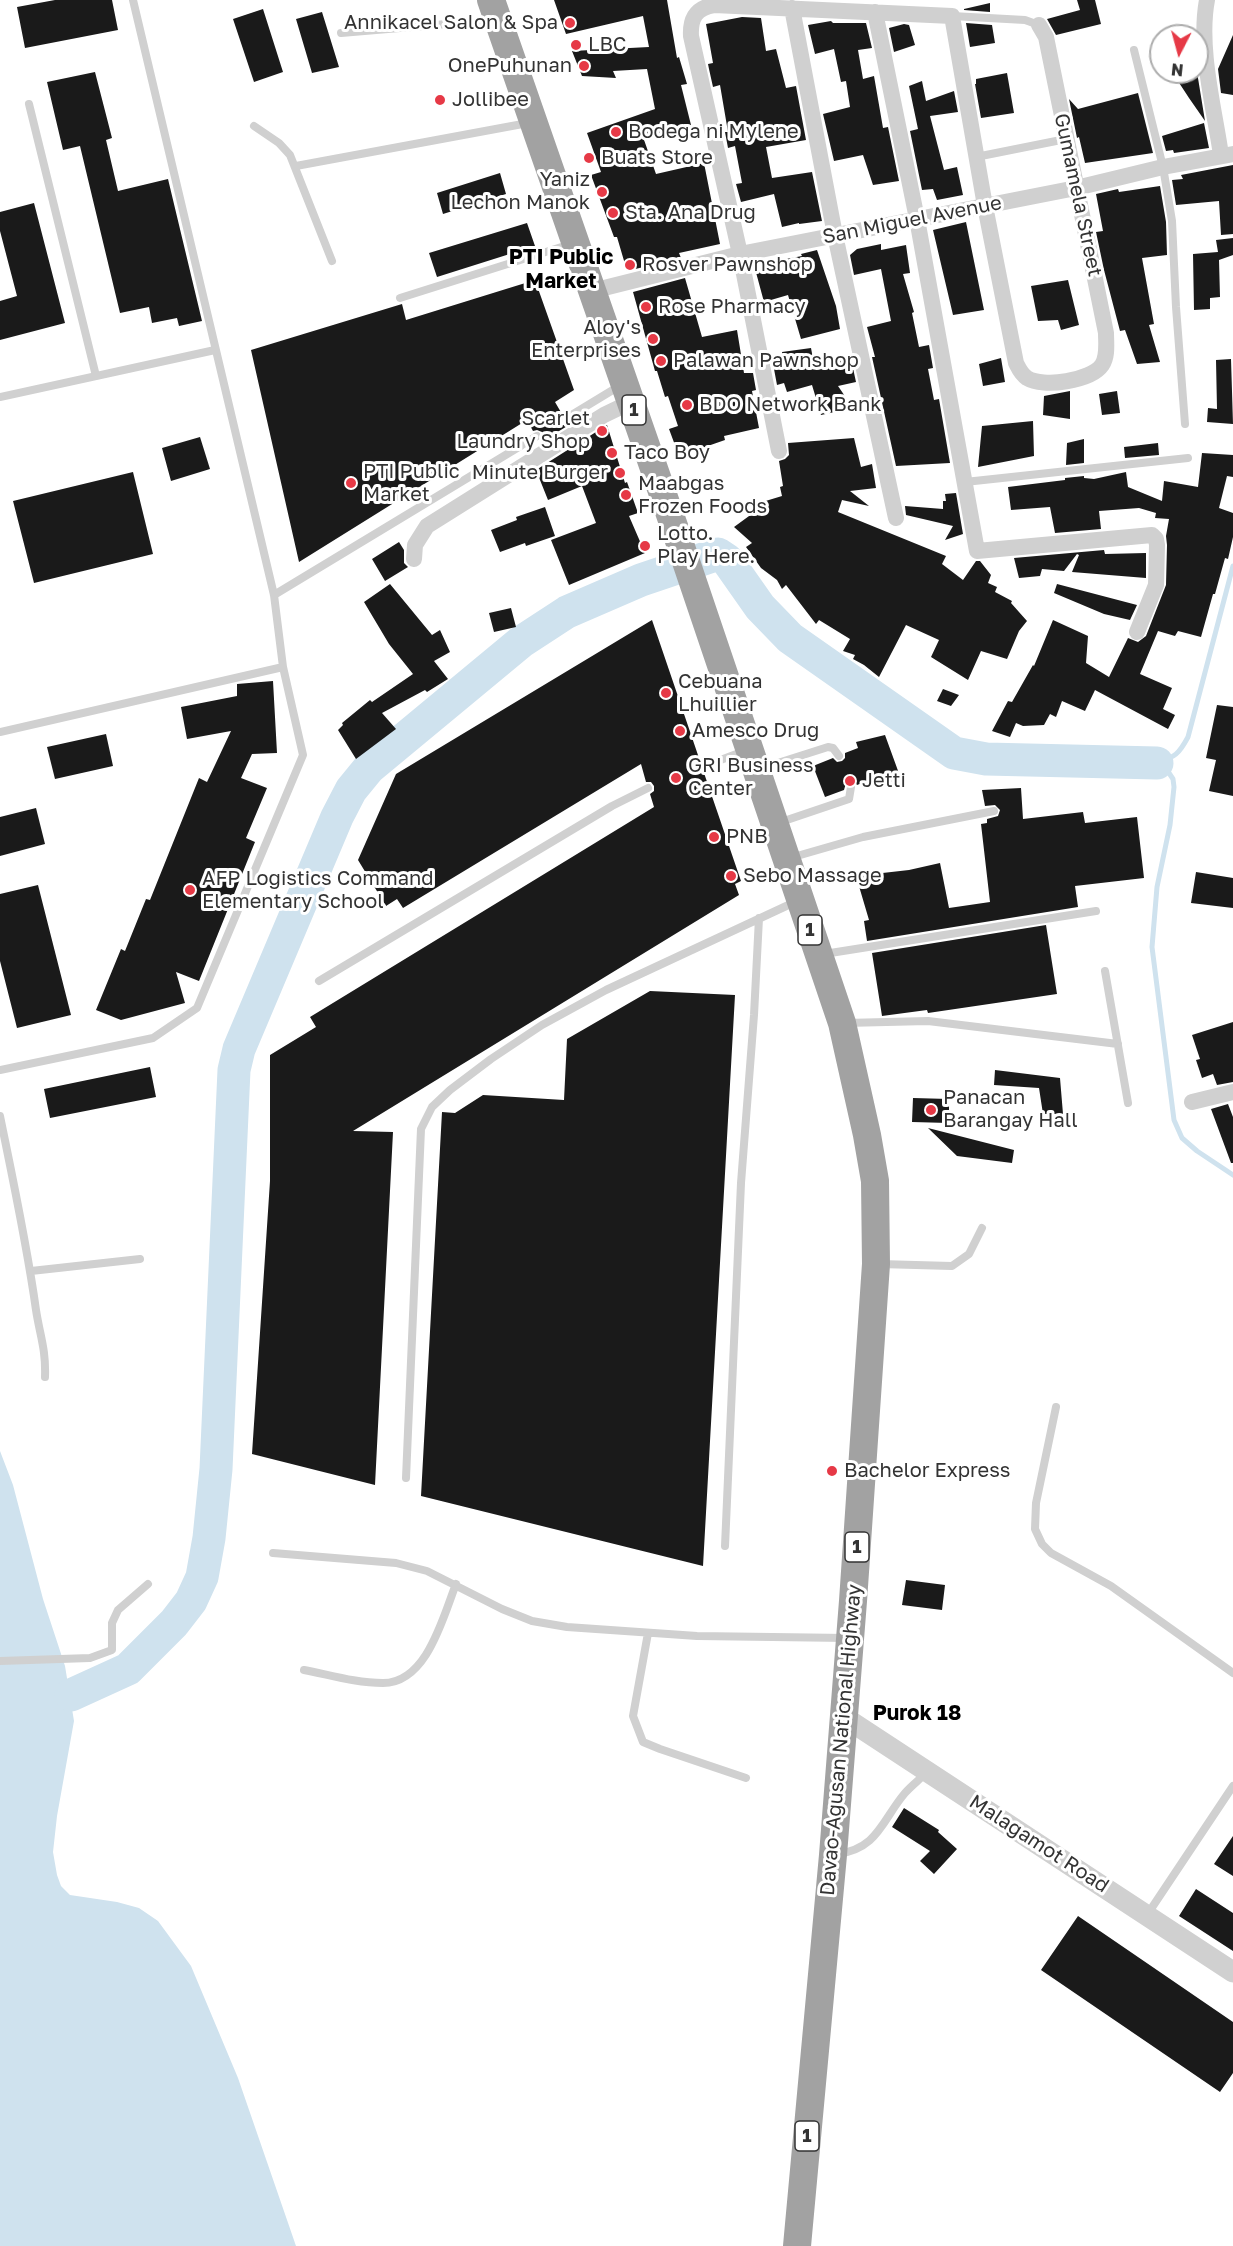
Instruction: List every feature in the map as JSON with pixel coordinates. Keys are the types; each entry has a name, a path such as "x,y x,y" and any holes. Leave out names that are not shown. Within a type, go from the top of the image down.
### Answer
{"highway":[{"name":"Davao-Agusan National Highway","path":"494,10 696,588 842,1023 867,1135 874,1181 876,1264 850,1638 833,1855 796,2246"}],"street":[{"path":"1207,0 1204,17 1204,43 1227,154"},
{"path":"779,451 740,254 692,36 690,25 694,14 704,7 714,5 952,15 985,206"},
{"path":"792,8 835,235 896,518"},
{"path":"875,12 917,219 977,551 1152,536 1157,545 1156,585 1137,632"},
{"name":"Gumamela Street","path":"985,206 1016,363 1020,372 1039,382 1055,382 1079,378 1101,367 1107,348 1106,333 1046,37 1039,25"},
{"name":"San Miguel Avenue","path":"592,291 740,254 1076,188 1227,154"},
{"path":"414,559 415,545 427,526 604,415 628,392"},
{"path":"1192,1102 1233,1092"},
{"name":"Malagamot Road","path":"844,1717 1233,1972"}],"lane":[{"path":"0,1070 153,1038 197,1008 303,755 283,667 274,595 133,0"},
{"path":"341,33 494,10"},
{"path":"952,15 1024,20 1039,25"},
{"path":"1134,50 1163,167 1174,246 1185,424"},
{"path":"29,104 96,376"},
{"path":"296,166 533,122"},
{"path":"254,126 279,143 290,155 332,261"},
{"path":"976,157 1066,139"},
{"path":"400,298 575,243"},
{"path":"0,397 215,350"},
{"path":"565,419 628,392"},
{"path":"274,595 537,436"},
{"path":"965,482 1188,458"},
{"path":"0,732 283,667"},
{"path":"702,767 828,747 833,748 839,756"},
{"path":"775,824 849,799 851,787"},
{"path":"319,981 612,806 648,788"},
{"path":"787,860 874,835 994,811"},
{"path":"406,1478 421,1129 432,1107 490,1059 542,1025 606,990 800,900"},
{"path":"818,955 1096,911"},
{"path":"725,1546 741,1183 759,918"},
{"path":"1105,971 1128,1103"},
{"path":"842,1023 928,1021 1118,1044"},
{"path":"0,1116 46,1356 45,1377"},
{"path":"876,1264 952,1266 969,1254 982,1228"},
{"path":"31,1271 140,1259"},
{"path":"1056,1407 1036,1503 1035,1529 1042,1544 1051,1553 1111,1586 1233,1673"},
{"path":"273,1553 396,1563 427,1571 456,1584 502,1610 532,1621 567,1627 648,1633 850,1638"},
{"path":"0,1661 90,1658 112,1650 112,1623 118,1610 148,1584"},
{"path":"304,1670 360,1681 385,1683 399,1680 413,1671 429,1650 456,1584"},
{"path":"648,1633 633,1716 644,1742 746,1778"},
{"path":"833,1855 854,1852 866,1845 904,1794 928,1771"},
{"path":"1147,1915 1233,1786"}],"water":[{"path":"0,1451 13,1485 43,1599 65,1666 74,1721 53,1852 61,1886 70,1895 117,1902 139,1908 158,1921 191,1966 238,2078 296,2246 0,2246"}],"building":[{"path":"55,0 112,0 118,30 25,48 17,7"},
{"path":"554,0 667,0 677,58 679,57 687,84 681,85 691,125 643,137 656,174 704,163 720,244 679,253 681,258 627,271 617,237 614,237 591,175 601,172 587,133 655,109 647,69 613,71 616,78 582,76 572,51 649,47 643,16 566,34"},
{"path":"1077,0 1095,0 1101,24 1056,35 1047,19 1080,10"},
{"path":"990,3 990,12 964,10 964,9"},
{"path":"263,9 283,72 254,82 233,19"},
{"path":"322,12 339,67 312,73 296,19"},
{"path":"742,17 761,18 766,51 776,49 786,88 796,86 806,140 766,147 772,178 812,172 822,221 782,227 774,194 741,202 736,184 742,183 735,146 728,148 725,132 728,132 720,85 713,87 708,64 713,63 706,24"},
{"path":"831,21 833,23 866,23 872,48 858,50 863,79 874,76 883,128 888,127 899,181 873,185 863,155 834,161 823,114 850,107 846,81 841,82 834,49 815,54 808,25"},
{"path":"966,23 992,25 995,43 970,47"},
{"path":"909,25 915,45 894,52 889,28"},
{"path":"1233,35 1233,95 1221,93 1218,69"},
{"path":"95,72 112,138 106,140 118,191 168,179 202,321 179,326 177,318 152,323 149,307 120,313 80,146 63,150 47,82"},
{"path":"1007,73 1014,113 981,118 976,79"},
{"path":"922,81 926,101 954,91 958,112 930,116 944,170 957,167 963,195 937,200 933,189 922,190 910,131 918,129 909,86"},
{"path":"1180,84 1199,84 1205,121"},
{"path":"1138,93 1153,153 1085,163 1069,99 1078,109"},
{"path":"1204,123 1209,148 1174,153 1173,150 1166,151 1162,136"},
{"path":"1233,165 1233,234 1221,235 1219,201 1176,205 1172,180 1183,179 1181,175"},
{"path":"500,173 506,194 443,214 437,193"},
{"path":"1160,186 1166,222 1167,255 1142,258 1154,324 1149,325 1160,362 1137,364 1125,330 1120,331 1104,270 1096,232 1103,231 1096,194 1118,189 1119,192"},
{"path":"34,203 65,323 0,340 0,301 17,296 0,231 0,212"},
{"path":"966,222 984,310 953,315 933,230"},
{"path":"527,223 535,246 437,277 429,253"},
{"path":"1233,238 1233,255 1219,260 1220,297 1210,298 1210,309 1194,310 1193,254 1218,252 1216,240"},
{"path":"881,244 881,250 906,245 910,273 903,274 914,312 912,313 919,347 929,345 933,368 928,369 934,400 939,399 950,463 896,466 867,327 891,321 881,269 854,275 850,255 857,249"},
{"path":"817,250 836,306 840,329 801,339 788,295 764,302 754,265 802,256 801,254"},
{"path":"685,278 702,337 737,330 744,373 753,373 756,390 752,391 759,428 724,436 725,440 679,456 669,429 678,426 668,396 665,397 657,371 655,371 633,292"},
{"name":"PTI Public Market","path":"535,280 574,390 555,402 562,414 559,416 559,422 562,425 569,425 541,442 542,432 533,431 527,420 299,562 251,350 402,304 406,320"},
{"path":"1068,280 1079,325 1061,330 1058,320 1038,321 1031,286"},
{"path":"811,348 814,364 851,359 856,382 838,386 853,408 821,415 812,385 787,392 784,383 777,385 774,369 784,368 782,352"},
{"path":"1001,358 1005,382 983,386 979,364"},
{"path":"1231,359 1233,424 1207,422 1208,408 1217,409 1216,360"},
{"path":"1070,391 1070,419 1043,415 1044,396"},
{"path":"1117,391 1120,413 1102,415 1099,394"},
{"path":"1033,421 1034,456 978,467 982,426"},
{"path":"607,425 625,483 627,482 638,513 629,516 645,553 569,585 551,540 596,523 582,486 548,500 536,470"},
{"path":"200,437 210,469 171,481 162,448"},
{"path":"854,438 861,467 872,464 876,488 850,491 869,506 842,500 838,512 946,556 942,564 963,580 976,561 980,561 991,575 988,583 997,587 995,592 1012,601 1011,603 1027,621 1019,631 1007,659 981,651 968,680 931,657 939,640 906,625 879,677 853,659 855,655 843,651 850,639 819,620 816,624 786,585 782,589 777,580 761,568 746,547 752,543 734,527 760,508 759,503 782,496 780,487 783,486 779,461 789,455 788,443"},
{"path":"1084,439 1084,463 1066,465 1067,443"},
{"path":"1158,443 1159,455 1125,458 1124,447"},
{"path":"1202,453 1233,455 1233,477 1227,476 1219,508 1233,513 1233,537 1228,559 1225,558 1201,637 1178,631 1175,636 1158,631 1140,674 1172,688 1163,709 1175,715 1168,729 1095,690 1085,711 1062,701 1056,717 1050,714 1044,725 1023,726 1016,723 1010,737 992,731 1008,701 1012,702 1034,666 1053,620 1088,636 1086,663 1109,677 1128,638 1138,642 1146,636 1166,585 1166,536 1169,519 1155,518 1156,513 1139,508 1099,511 1101,529 1055,533 1050,507 1011,510 1008,487 1084,476 1084,478 1094,479 1126,472 1128,487 1162,501 1164,481 1198,487"},
{"path":"133,472 153,554 34,583 13,501"},
{"path":"956,493 963,534 945,540 953,526 906,515 905,506 943,509 943,501 946,501 945,494"},
{"path":"545,507 555,536 500,552 491,530 517,520 516,517"},
{"path":"399,542 404,550 404,563 408,567 385,581 372,559"},
{"path":"1104,550 1105,554 1146,553 1146,578 1072,572 1079,555 1077,554 1064,571 1042,569 1040,576 1019,578 1014,558"},
{"path":"390,584 432,635 440,630 450,652 434,661 448,679 427,692 425,690 382,713 396,729 356,759 338,730 343,725 342,723 370,700 372,702 413,674 389,644 364,602"},
{"path":"1057,584 1137,605 1130,620 1104,614 1054,593"},
{"path":"511,608 516,627 494,632 489,613"},
{"path":"652,620 700,761 696,769 704,773 741,881 735,884 739,895 353,1131 393,1132 375,1485 252,1454 270,1181 270,1055 316,1027 310,1017 654,807 650,794 654,791 654,786 651,782 646,782 641,764 403,908 397,899 386,906 358,860 396,774"},
{"name":"AFP Logistics Command Elementary School","path":"273,681 277,753 252,754 241,778 267,788 246,838 255,842 199,981 176,972 185,1003 121,1020 96,1010 121,949 125,951 146,899 150,900 199,778 207,782 231,731 187,739 181,707 237,696 237,684"},
{"path":"943,689 959,695 951,706 937,701"},
{"path":"1217,705 1233,707 1233,796 1209,791 1216,760 1206,758"},
{"path":"106,734 113,766 55,779 47,747"},
{"path":"885,735 901,779 872,787 870,780 857,785 849,781 844,790 825,797 813,766 833,758 837,762 842,761 845,753 858,748 856,742"},
{"path":"1021,788 1023,819 1083,812 1085,823 1137,817 1144,878 1075,886 1078,907 867,941 864,921 869,920 856,876 909,870 940,863 949,908 990,902 981,824 987,823 987,819 998,816 1000,810 995,805 985,806 982,790"},
{"path":"36,808 45,844 0,856 0,817"},
{"path":"1196,872 1233,878 1233,908 1191,903"},
{"path":"38,885 71,1015 17,1028 0,961 0,894"},
{"path":"1046,925 1057,994 928,1013 927,1010 882,1016 872,953"},
{"path":"650,991 735,995 703,1566 421,1496 442,1112 455,1113 483,1095 564,1100 567,1039"},
{"path":"1233,1022 1233,1082 1217,1085 1213,1074 1202,1078 1196,1060 1200,1059 1192,1035"},
{"path":"150,1067 156,1097 50,1118 44,1089"},
{"path":"995,1070 1060,1078 1063,1114 1043,1114 1039,1088 994,1085"},
{"name":"Panacan Barangay Hall","path":"913,1098 949,1099 949,1123 912,1122"},
{"path":"1228,1104 1233,1117 1233,1163 1231,1163 1211,1109"},
{"path":"928,1128 1014,1150 1012,1163 957,1156"},
{"path":"906,1580 945,1585 942,1610 902,1605"},
{"path":"904,1808 939,1830 938,1832 957,1849 934,1874 920,1861 930,1851 892,1827"},
{"path":"1233,1836 1233,1876 1214,1864"},
{"path":"1196,1889 1233,1913 1233,1951 1179,1916"},
{"path":"1078,1916 1233,2022 1233,2073 1220,2092 1041,1970"}],"waterway":[{"path":"71,1695 128,1669 174,1623 191,1601 202,1577 209,1538 216,1469 234,1070 239,1049 337,817 351,790 369,768 521,642 567,612 641,580 718,554 727,560 760,607 790,638 954,753 986,759 1157,763"},
{"path":"1233,566 1188,737 1176,754 1157,763 1169,773 1174,787 1170,825 1157,887 1152,947 1174,1120 1182,1138 1233,1175"}],"place":[{"name":"Annikacel Salon & Spa","path":"570,23"},
{"name":"LBC","path":"576,45"},
{"name":"OnePuhunan","path":"584,66"},
{"name":"Jollibee","path":"440,100"},
{"name":"Bodega ni Mylene","path":"616,132"},
{"name":"Buats Store","path":"589,158"},
{"name":"Yaniz Lechon Manok","path":"602,192"},
{"name":"Sta. Ana Drug","path":"613,213"},
{"name":"Rosver Pawnshop","path":"630,265"},
{"name":"Rose Pharmacy","path":"646,307"},
{"name":"Aloy's Enterprises","path":"653,339"},
{"name":"Palawan Pawnshop","path":"661,361"},
{"name":"BDO Network Bank","path":"687,405"},
{"name":"Scarlet Laundry Shop","path":"602,431"},
{"name":"Taco Boy","path":"612,453"},
{"name":"Minute Burger","path":"620,473"},
{"name":"PTI Public Market","path":"351,483"},
{"name":"Maabgas Frozen Foods","path":"626,495"},
{"name":"Lotto. Play Here.","path":"645,546"},
{"name":"Cebuana Lhuillier","path":"666,693"},
{"name":"Amesco Drug","path":"680,731"},
{"name":"GRI Business Center","path":"676,778"},
{"name":"Jetti","path":"850,781"},
{"name":"PNB","path":"714,837"},
{"name":"Sebo Massage","path":"731,876"},
{"name":"AFP Logistics Command Elementary School","path":"190,890"},
{"name":"Panacan Barangay Hall","path":"931,1110"},
{"name":"Bachelor Express","path":"832,1471"}],"district":[{"name":"PTI Public Market","path":"561,269"},
{"name":"Purok 18","path":"917,1713"}]}
